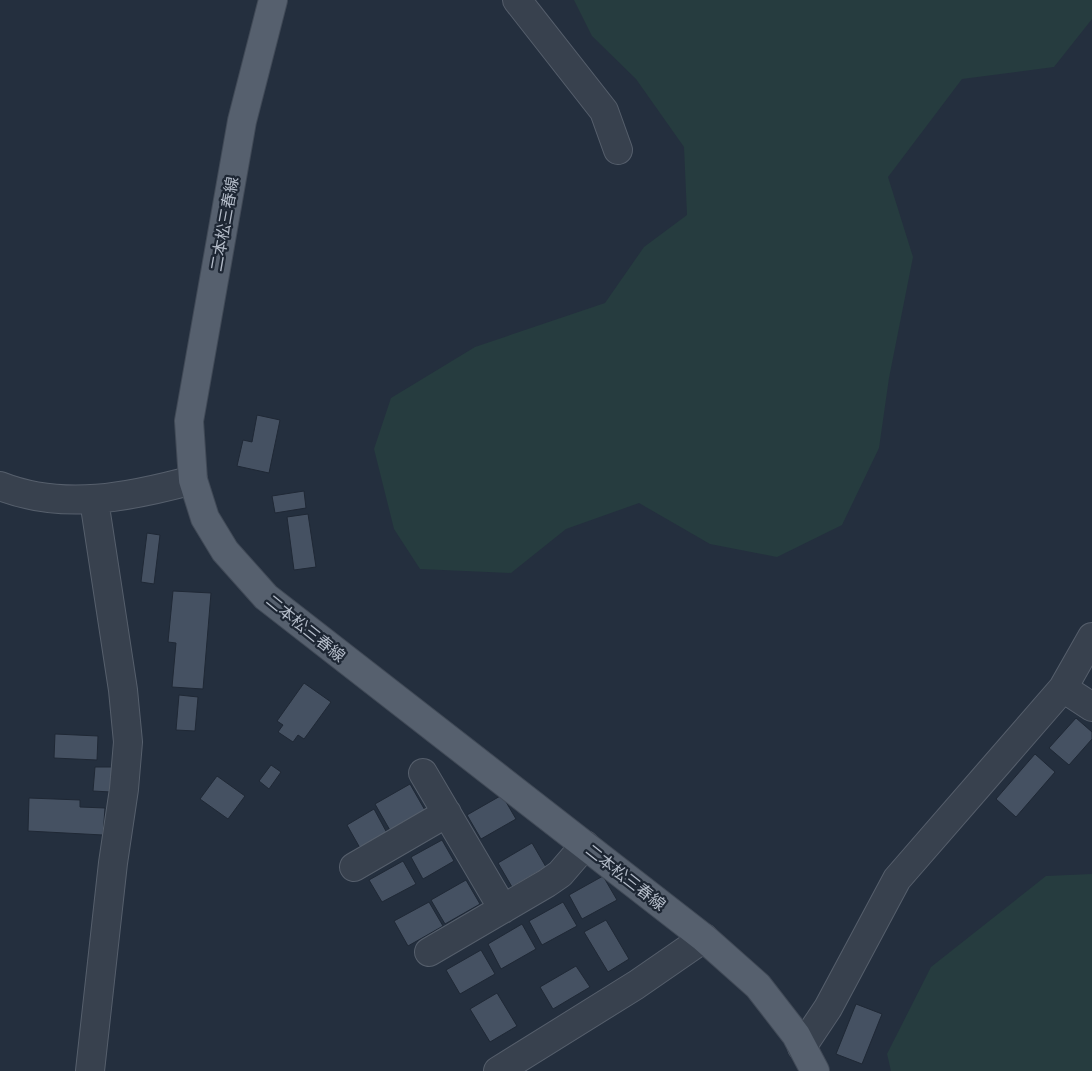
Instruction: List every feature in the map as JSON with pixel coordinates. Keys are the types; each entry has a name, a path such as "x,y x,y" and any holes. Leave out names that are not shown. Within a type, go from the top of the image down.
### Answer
{"main road":[{"name":"二本松三春線","path":"273,0 242,121 189,421 193,480 204,518 225,552 266,597 704,938 758,986 796,1035 815,1071"}],"street":[{"path":"517,0 604,111 618,150"},
{"path":"0,486 20,494 39,497 94,500 158,489 193,480"},
{"path":"90,1071 128,742 123,690 94,500"},
{"path":"802,1047 828,1008 897,879 1063,688 1092,637"},
{"path":"1063,688 1092,707"},
{"path":"423,773 503,909"},
{"path":"354,867 446,813"},
{"path":"429,952 560,874 585,845"},
{"path":"498,1071 636,985 704,938"}],"green space":[{"path":"574,0 1092,0 1092,19 1054,67 962,79 888,177 913,257 889,378 879,448 842,525 777,557 710,544 639,503 566,529 511,573 420,569 394,529 374,449 391,398 475,347 605,303 644,247 687,215 684,147 636,79 592,36"},
{"path":"1092,874 1092,1071 891,1071 887,1054 931,967 1046,876"}],"building":[{"path":"257,415 280,420 269,473 237,466 243,440 252,442"},
{"path":"304,491 306,508 275,513 272,496"},
{"path":"308,514 316,567 294,570 287,517"},
{"path":"147,533 160,535 154,584 141,582"},
{"path":"173,591 211,593 203,689 172,687 176,643 168,642"},
{"path":"304,683 331,702 304,739 298,735 293,742 278,732 283,725 277,721"},
{"path":"179,695 198,697 195,731 176,730"},
{"path":"1076,718 1092,732 1092,739 1069,765 1049,748"},
{"path":"55,734 98,736 97,760 54,758"},
{"path":"1035,754 1055,772 1016,817 996,799"},
{"path":"271,765 281,772 269,789 259,781"},
{"path":"95,767 113,767 111,792 93,791"},
{"path":"217,776 245,796 228,819 200,799"},
{"path":"410,784 426,812 391,832 375,804"},
{"path":"502,795 516,819 481,839 467,815"},
{"path":"29,798 80,800 80,807 105,808 103,835 28,831"},
{"path":"374,809 387,833 360,848 347,825"},
{"path":"442,840 454,861 423,879 411,857"},
{"path":"532,843 546,867 512,887 498,863"},
{"path":"403,861 416,884 382,902 369,880"},
{"path":"603,876 617,900 582,919 569,895"},
{"path":"466,880 480,904 445,924 431,900"},
{"path":"429,902 443,926 408,946 394,921"},
{"path":"563,902 577,926 542,945 529,921"},
{"path":"606,920 629,959 608,972 584,932"},
{"path":"522,924 536,949 501,969 488,944"},
{"path":"481,950 495,974 460,994 446,970"},
{"path":"576,966 590,987 553,1009 540,987"},
{"path":"497,993 517,1026 490,1042 470,1009"},
{"path":"856,1004 882,1014 862,1064 836,1054"}]}
